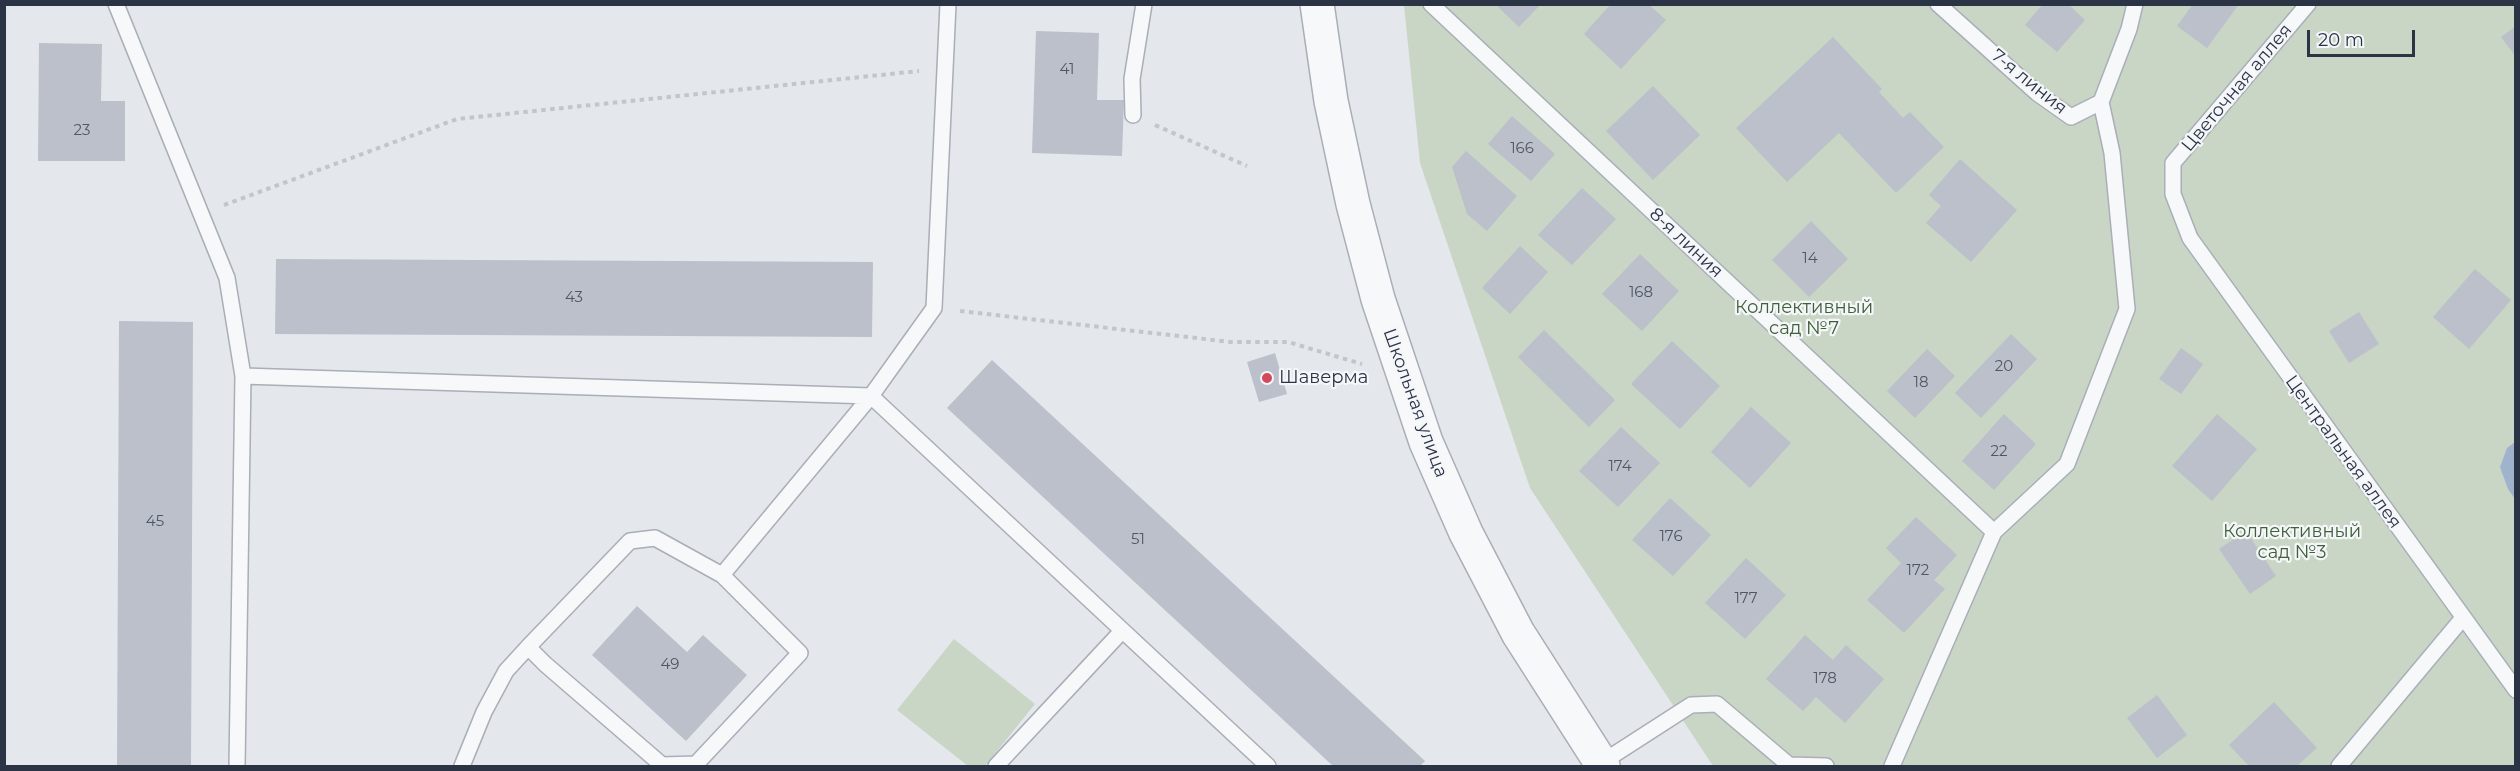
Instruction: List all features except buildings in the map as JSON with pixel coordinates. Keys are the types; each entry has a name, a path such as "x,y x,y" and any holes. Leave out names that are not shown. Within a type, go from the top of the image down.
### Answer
{"street":[{"name":"Школьная улица","path":"1317,4 1330,101 1353,204 1378,299 1426,442 1466,533 1518,633 1602,765"}],"lane":[{"path":"116,4 227,278 243,376 237,766"},
{"path":"722,575 870,396 934,308 948,4"},
{"path":"1133,115 1132,79 1144,4"},
{"name":"8-я линия","path":"1431,4 1994,532"},
{"name":"7-я линия","path":"1938,4 2037,93 2071,117 2101,102"},
{"path":"1892,766 1994,532 2067,464 2127,309 2112,153 2101,102 2129,29 2135,4"},
{"name":"Цветочная аллея","path":"2179,209 2173,194 2173,163 2308,4"},
{"name":"Центральная аллея","path":"2179,209 2190,238 2462,619 2516,690"},
{"path":"243,376 870,396 1268,766"},
{"path":"462,766 484,712 506,671 528,647 630,540 655,538 722,575 800,653 696,764 662,765 528,647"},
{"path":"2339,766 2462,619"},
{"path":"996,766 1122,631"},
{"path":"1602,765 1691,705 1717,704 1789,765 1826,766"}],"path":[{"path":"201,214 457,119 945,68"},
{"path":"1133,115 1247,165"},
{"path":"934,308 1231,342 1288,342 1403,376"}],"green space":[{"path":"1404,5 2515,5 2515,766 1713,766 1530,488 1420,163"},
{"path":"954,639 1035,704 985,766 968,766 897,710"}],"water":[{"path":"2515,442 2515,499 2508,489 2500,467 2507,448"}],"place":[{"name":"Шаверма","path":"1267,378"}],"park label":[{"name":"Коллективный сад №7","path":"1804,318"},
{"name":"Коллективный сад №3","path":"2292,542"}]}
